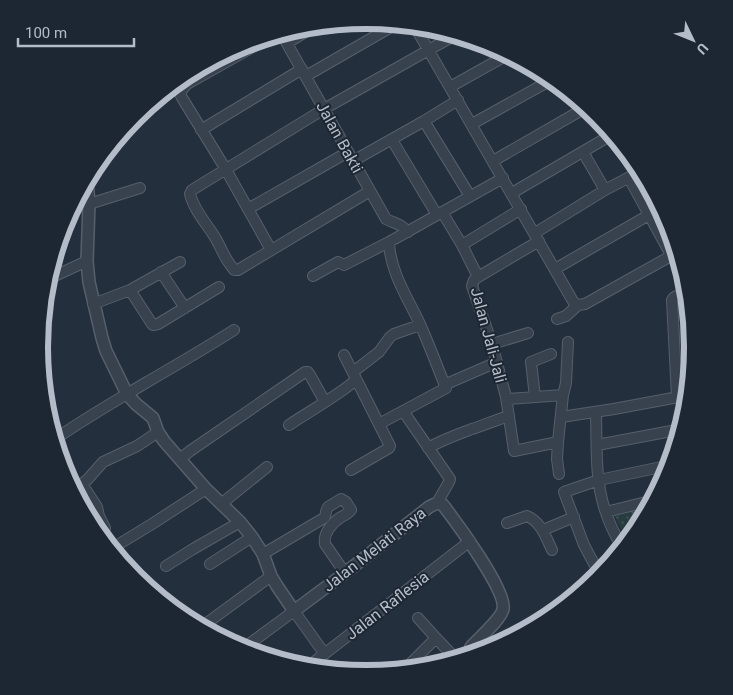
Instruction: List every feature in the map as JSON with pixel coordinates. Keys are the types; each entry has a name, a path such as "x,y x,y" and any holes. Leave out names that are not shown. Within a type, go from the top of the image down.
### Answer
{"street":[{"path":"201,130 387,29"},
{"path":"419,33 574,303 578,305"},
{"path":"287,43 298,36"},
{"name":"Jalan Bakti","path":"285,40 386,219 400,224 408,232"},
{"path":"370,191 238,270 233,270 190,194 192,190 225,168 324,109 447,40"},
{"path":"450,87 500,59"},
{"path":"230,60 188,84 181,91 181,96 225,168 271,250"},
{"path":"472,124 546,83"},
{"path":"248,209 351,156 392,140 458,100"},
{"path":"493,161 580,111"},
{"path":"424,121 470,196"},
{"path":"512,193 607,138"},
{"path":"392,140 439,214 462,244 478,277 605,190 635,174"},
{"path":"583,152 605,190"},
{"path":"313,276 338,262 344,265 389,242 503,178"},
{"path":"629,178 668,244"},
{"path":"89,204 140,188"},
{"path":"88,192 87,261 93,304 106,351 127,394 153,418 158,432 164,441 206,489 252,536 263,554 272,576 324,653"},
{"path":"462,244 521,208"},
{"path":"555,268 654,212"},
{"path":"378,424 446,388 420,325 399,282 392,262 389,242"},
{"path":"557,319 566,316 578,305 585,304 671,256"},
{"path":"56,275 87,261"},
{"path":"93,304 130,290 180,262"},
{"path":"161,272 185,308"},
{"name":"Jalan Jali-Jali","path":"478,277 474,280 472,286 492,344 506,397 508,399 562,395"},
{"path":"130,290 154,325 219,287"},
{"path":"677,397 672,300 674,297 681,295"},
{"path":"289,426 337,394 379,352 390,337 420,325"},
{"path":"61,435 76,424 234,330"},
{"path":"492,344 528,333"},
{"path":"559,474 557,459 558,442 562,395 566,383 568,342"},
{"path":"535,397 532,362 551,354"},
{"path":"344,355 390,446 351,470"},
{"path":"444,385 497,362"},
{"path":"180,459 305,372 308,372 310,375 325,402"},
{"path":"561,417 682,396"},
{"path":"506,397 514,451 558,442"},
{"path":"403,411 450,479 437,503"},
{"path":"428,448 455,435 509,416"},
{"path":"596,417 598,480 606,512 619,541"},
{"path":"597,445 674,431"},
{"path":"79,484 103,462 137,446 158,432"},
{"path":"221,504 267,467"},
{"path":"596,568 584,546 564,492 598,480 662,467"},
{"path":"117,545 206,489"},
{"path":"83,492 97,507 105,528"},
{"path":"263,554 324,518 327,514 327,509 341,499 346,502 350,511 330,528 324,539 325,544 345,573"},
{"path":"606,512 645,502"},
{"name":"Jalan Melati Raya","path":"250,644 345,573 429,507 440,503 470,541 504,602 500,616 478,646"},
{"path":"507,523 527,516 533,518 543,530 552,550"},
{"path":"543,530 574,517"},
{"path":"166,566 240,522"},
{"path":"210,564 252,536"},
{"name":"Jalan Raflesia","path":"314,662 470,541"},
{"path":"206,624 272,576"},
{"path":"418,618 449,655"},
{"path":"411,663 436,638"}],"green space":[{"path":"643,506 633,524 621,529 613,513"}]}
